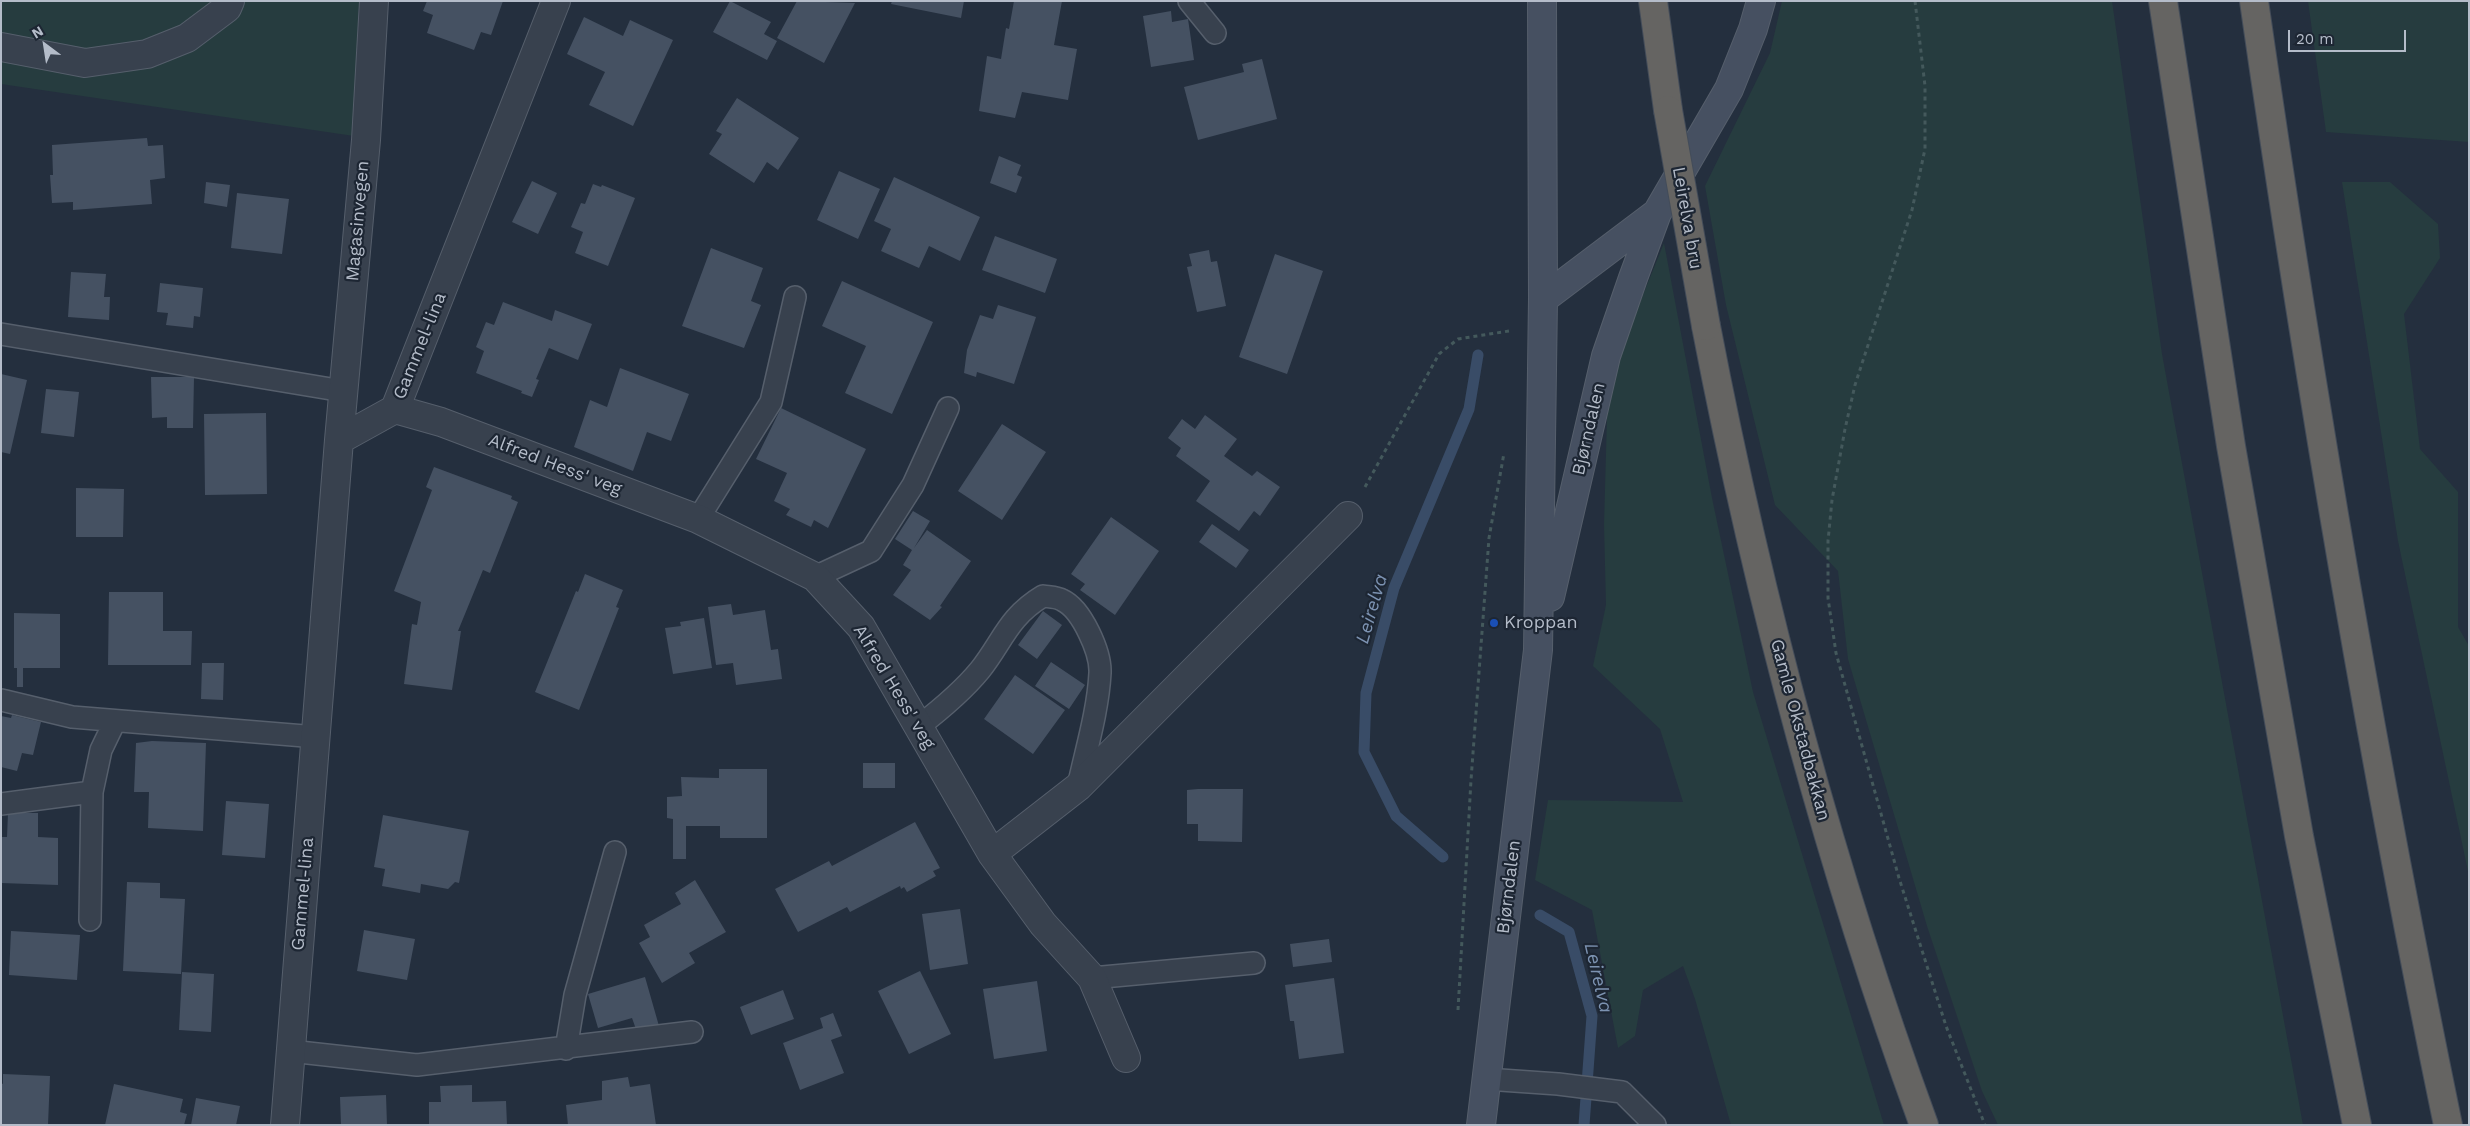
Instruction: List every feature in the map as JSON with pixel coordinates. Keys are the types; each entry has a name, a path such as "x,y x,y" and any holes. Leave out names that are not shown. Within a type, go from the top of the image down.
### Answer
{"highway":[{"name":"Leirelva bru","path":"1653,1 1668,110 1706,326"},
{"path":"2163,1 2234,466 2299,836 2357,1125"},
{"path":"2254,1 2319,427 2386,811 2448,1125"},
{"name":"Gamle Okstadbakkan","path":"1706,326 1749,534 1801,744 1863,947 1924,1125"}],"main road":[{"name":"Bjørndalen","path":"1481,1125 1538,650 1543,299 1542,1"},
{"name":"Bjørndalen","path":"1538,650 1606,356 1657,212 1729,89 1753,29 1761,1"},
{"name":"Bjørndalen","path":"1543,299 1657,212"}],"street":[{"path":"1,47 84,64 147,54 187,38 227,8 230,1"},
{"name":"Magasinvegen","path":"339,440 366,140 374,1"},
{"name":"Gammel-lina","path":"285,1125 339,440 395,409 556,1"},
{"name":"Alfred Hess' veg","path":"395,409 440,422 698,518 815,577 861,627 992,854 1043,924 1092,978 1126,1058"},
{"path":"992,854 1078,787 1348,516"}],"lane":[{"path":"1189,1 1215,33"},
{"path":"698,518 771,402 795,298"},
{"path":"1,334 343,390"},
{"path":"815,577 871,551 913,484 948,408"},
{"path":"918,728 945,707 980,670 999,639 1025,607 1044,596 1063,600 1082,619 1091,636 1100,671 1096,708 1078,787"},
{"path":"1,700 72,717 317,737"},
{"path":"90,920 92,792 101,750 115,721"},
{"path":"1,804 92,792"},
{"path":"566,1049 575,995 615,852"},
{"path":"1092,978 1254,963"},
{"path":"290,1051 417,1065 566,1049 692,1032"},
{"path":"1486,1079 1558,1084 1622,1092 1655,1125"}],"path":[{"path":"1915,1 1925,86 1925,149 1912,210 1856,385 1845,429 1832,500 1828,541 1828,598 1836,654 1899,878 1946,1026 1985,1125"},
{"path":"1348,516 1439,354 1458,339 1512,330 1512,340"},
{"path":"1457,1017 1471,780 1489,538 1504,452"}],"green space":[{"path":"1,1 359,1 354,136 1,84"},
{"path":"1782,1 2112,1 2162,354 2303,1125 1998,1125 1982,1091 1927,926 1848,659 1838,571 1775,505 1726,305 1705,186 1770,53"},
{"path":"2308,1 2469,1 2469,142 2326,132"},
{"path":"2342,182 2390,182 2438,224 2440,258 2404,314 2420,449 2458,492 2458,627 2469,646 2469,876 2398,541"},
{"path":"1664,243 1712,498 1753,692 1884,1125 1731,1125 1695,999 1683,966 1643,990 1635,1036 1618,1048 1592,910 1535,880 1548,800 1683,802 1660,729 1593,666 1606,605 1604,525 1608,381"}],"building":[{"path":"427,1 503,1 491,35 481,32 474,50 427,33 433,15 423,11"},
{"path":"730,1 771,22 764,34 777,41 767,60 713,32"},
{"path":"797,1 855,3 824,63 777,38"},
{"path":"892,1 964,1 961,18 891,4"},
{"path":"1014,1 1062,1 1054,45 1077,49 1068,100 1022,92 1015,118 979,111 987,56 1001,59 1006,28 1009,29"},
{"path":"1171,11 1172,22 1188,19 1194,60 1151,67 1143,16"},
{"path":"584,17 623,36 630,20 673,40 633,126 589,105 605,72 567,54"},
{"path":"1262,59 1277,119 1198,140 1184,87 1244,72 1242,64"},
{"path":"737,98 799,138 778,170 767,162 754,183 709,154 722,134 716,131"},
{"path":"147,138 148,146 163,145 165,178 150,180 152,204 73,210 73,202 52,203 50,175 53,175 52,145"},
{"path":"999,156 1021,165 1017,175 1022,177 1016,193 990,183"},
{"path":"839,171 880,189 858,239 817,220"},
{"path":"894,177 980,217 960,261 929,246 919,268 881,251 891,229 874,221"},
{"path":"532,181 557,193 538,234 512,222"},
{"path":"206,182 230,185 227,207 204,203"},
{"path":"593,184 601,187 602,185 635,198 608,266 575,253 583,232 571,227 581,203 585,204"},
{"path":"237,193 289,199 282,254 231,248"},
{"path":"995,236 1057,259 1045,293 982,270"},
{"path":"711,248 763,268 751,301 761,305 744,348 682,326"},
{"path":"1209,250 1211,262 1217,261 1226,306 1197,312 1187,267 1192,266 1189,254"},
{"path":"1275,254 1323,271 1287,374 1239,357"},
{"path":"71,272 106,274 104,297 110,297 109,320 68,317"},
{"path":"842,281 933,322 892,414 845,393 866,346 822,326"},
{"path":"160,283 203,288 200,317 194,316 193,328 166,325 168,313 157,312"},
{"path":"503,302 552,321 555,310 592,324 578,360 549,348 536,379 539,380 532,397 521,393 522,391 476,373 484,351 476,347 486,322 494,325"},
{"path":"998,305 1036,317 1014,384 977,372 976,377 964,373 967,350 980,315 993,319"},
{"path":"620,368 689,394 671,441 647,432 633,471 574,447 590,400 607,407"},
{"path":"1,374 27,380 10,454 1,452"},
{"path":"151,377 194,377 193,428 167,428 167,417 152,418"},
{"path":"46,389 79,392 74,437 41,433"},
{"path":"781,408 866,449 828,528 814,520 811,527 786,515 790,509 774,501 787,473 756,459"},
{"path":"266,413 267,494 205,495 204,414"},
{"path":"1205,415 1237,439 1224,456 1252,476 1257,471 1280,487 1260,516 1254,511 1239,531 1196,501 1210,481 1176,456 1181,448 1168,438 1182,419 1195,429"},
{"path":"1002,424 1046,452 1002,520 958,491"},
{"path":"434,467 512,496 511,499 518,502 490,573 483,570 458,631 461,631 452,690 404,684 412,624 417,625 421,602 394,591 432,490 426,487"},
{"path":"76,488 124,489 123,537 76,537"},
{"path":"913,511 930,521 914,548 927,530 971,561 940,606 942,607 930,620 893,595 911,570 903,565 912,550 895,539"},
{"path":"1111,517 1159,551 1115,615 1080,590 1085,584 1071,574"},
{"path":"1212,524 1249,550 1236,568 1199,542"},
{"path":"585,574 623,590 616,607 619,608 579,710 535,692 576,591 578,592"},
{"path":"109,592 163,592 163,631 192,631 191,665 108,665"},
{"path":"731,604 733,615 765,610 771,650 778,649 782,679 736,685 733,663 716,665 708,607"},
{"path":"1043,611 1062,625 1037,659 1018,645"},
{"path":"14,613 60,614 60,668 23,668 23,687 17,687 17,668 14,668"},
{"path":"704,618 712,668 673,674 665,628 681,626 680,622"},
{"path":"1051,662 1085,685 1069,709 1035,686"},
{"path":"202,663 224,663 223,700 201,699"},
{"path":"1015,675 1065,710 1033,754 984,719"},
{"path":"12,715 41,722 33,755 22,753 17,771 1,767 1,716 11,718"},
{"path":"152,741 206,743 203,831 148,828 149,792 134,792 136,743"},
{"path":"863,763 895,763 895,788 863,788"},
{"path":"719,769 767,769 767,838 720,838 720,826 686,826 686,859 673,859 673,819 667,818 667,797 682,796 681,777 719,778"},
{"path":"1243,789 1242,842 1198,841 1198,824 1187,824 1187,790"},
{"path":"226,801 269,804 265,858 222,855"},
{"path":"8,813 38,813 38,837 58,838 58,885 1,883 1,837 7,837"},
{"path":"383,815 469,831 459,883 455,882 448,889 421,884 420,893 382,886 385,869 374,867"},
{"path":"915,822 940,868 933,871 936,876 907,892 904,887 901,889 900,886 850,912 847,907 798,932 775,889 829,861 832,866"},
{"path":"695,880 726,932 689,953 695,963 662,983 639,943 650,937 644,925 681,904 675,893"},
{"path":"127,882 160,883 160,898 185,899 181,974 123,971"},
{"path":"960,909 968,964 930,970 922,914"},
{"path":"364,930 415,939 407,980 357,971"},
{"path":"11,931 80,935 77,980 9,975"},
{"path":"1329,939 1332,962 1293,967 1290,944"},
{"path":"920,971 951,1034 909,1054 878,991"},
{"path":"182,972 214,974 211,1032 179,1030"},
{"path":"645,977 659,1026 637,1032 632,1018 598,1028 588,994"},
{"path":"1334,978 1344,1053 1299,1059 1294,1021 1290,1021 1285,985"},
{"path":"1037,981 1047,1051 994,1059 983,989"},
{"path":"783,990 794,1019 751,1035 740,1007"},
{"path":"833,1013 842,1036 831,1040 844,1073 800,1090 783,1043 823,1028 820,1018"},
{"path":"3,1074 50,1076 48,1125 1,1125 1,1083 3,1084"},
{"path":"628,1077 630,1087 650,1084 656,1125 568,1125 566,1105 602,1100 602,1081"},
{"path":"114,1084 183,1099 180,1112 187,1114 184,1125 105,1125"},
{"path":"472,1085 472,1102 506,1101 507,1125 429,1125 429,1102 441,1102 440,1086"},
{"path":"386,1095 387,1125 341,1125 340,1097"},
{"path":"196,1098 240,1106 236,1125 191,1125"}],"waterway":[{"name":"Leirelva","path":"1443,857 1396,816 1364,752 1366,693 1394,588 1469,409 1478,355"},
{"name":"Leirelva","path":"1540,915 1569,932 1592,1016 1584,1125"}],"place":[{"name":"Kroppan","path":"1494,623"}]}
